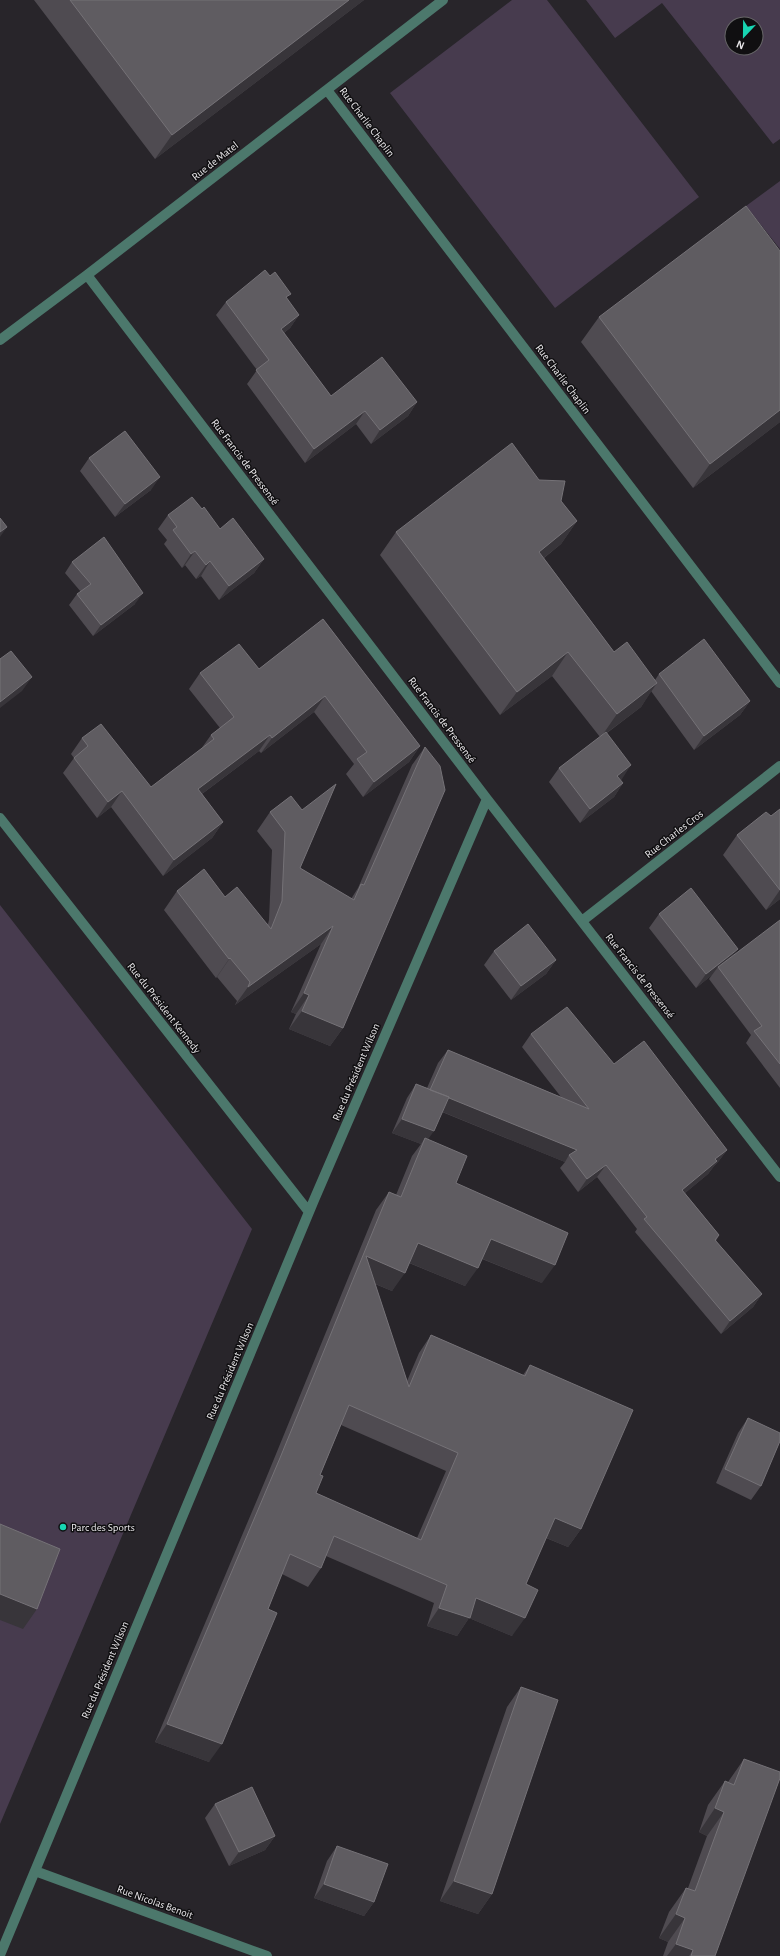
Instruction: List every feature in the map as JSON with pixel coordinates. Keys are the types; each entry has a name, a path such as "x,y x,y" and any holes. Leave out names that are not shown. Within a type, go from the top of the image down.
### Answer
{"street":[{"name":"Rue de Matel","path":"0,340 87,275 443,0"},
{"name":"Rue Charlie Chaplin","path":"327,90 780,683"},
{"name":"Rue Francis de Pressensé","path":"87,275 780,1178"},
{"name":"Rue Charles Cros","path":"582,921 780,766"},
{"name":"Rue du Président Wilson","path":"0,1955 309,1212 487,798"},
{"name":"Rue du Président Kennedy","path":"0,818 309,1212"},
{"name":"Rue Nicolas Benoit","path":"35,1870 267,1956"}],"shaded area":[{"path":"512,0 547,0 699,197 555,308 390,93"},
{"path":"586,0 780,0 780,139 773,144 662,3 615,38"},
{"path":"780,181 780,249 746,206"},
{"name":"Parc des Sports","path":"0,905 252,1229 0,1824"}],"building":[{"path":"70,0 349,0 172,135"},
{"path":"746,206 780,251 780,410 710,464 599,317"},
{"path":"265,270 270,276 275,272 291,294 286,297 299,315 281,329 331,396 382,357 417,402 380,430 365,411 314,449 256,370 269,360 226,302"},
{"path":"125,431 160,477 125,504 89,458"},
{"path":"512,443 539,480 565,481 561,501 577,521 539,552 614,652 627,642 657,683 617,714 568,652 517,692 396,532"},
{"path":"192,497 202,509 204,507 220,529 233,518 264,559 229,586 210,561 206,565 195,551 191,554 173,530 177,527 168,515"},
{"path":"0,518 7,527 0,532"},
{"path":"104,537 143,593 101,625 77,594 91,584 72,562"},
{"path":"323,619 420,746 374,782 357,759 367,752 325,696 272,738 270,735 198,789 223,822 174,860 122,791 108,802 74,758 88,746 82,738 101,724 151,787 214,739 211,735 234,717 200,673 239,644 259,669"},
{"path":"704,639 750,701 704,736 659,674"},
{"path":"11,651 32,677 0,702 0,659"},
{"path":"606,732 631,765 617,776 623,783 590,809 559,768"},
{"path":"425,747 440,766 445,790 343,1028 302,1011 309,995 304,993 333,926 248,987 250,982 230,958 229,959 177,891 204,869 225,897 237,887 271,929 282,901 285,832 270,812 291,796 302,810 336,784 300,868 354,900 361,884 364,885"},
{"path":"780,809 780,890 737,835 766,812 771,816"},
{"path":"691,888 738,949 706,974 659,914"},
{"path":"780,920 780,1064 754,1031 762,1026 718,967"},
{"path":"528,924 556,960 521,986 494,951"},
{"path":"567,1007 614,1064 644,1041 727,1150 715,1159 717,1161 682,1190 719,1235 715,1240 762,1294 730,1321 644,1219 647,1217 606,1165 587,1179 569,1155 577,1150 430,1090 448,1050 589,1109 531,1034"},
{"path":"416,1084 449,1097 434,1131 402,1119"},
{"path":"425,1138 467,1156 456,1183 568,1233 555,1265 491,1239 478,1268 418,1243 405,1273 366,1256 409,1387 431,1335 525,1376 530,1365 633,1410 581,1529 555,1518 526,1584 538,1590 525,1618 476,1598 470,1618 439,1608 447,1585 334,1536 321,1568 290,1554 268,1609 277,1613 222,1744 167,1724 280,1458 389,1192 401,1197","holes":["349,1405 458,1453 421,1540 316,1493 323,1476 320,1475"]},
{"path":"748,1418 780,1433 780,1441 761,1486 725,1469"},
{"path":"0,1524 60,1549 37,1609 0,1594"},
{"path":"521,1687 558,1700 492,1894 454,1881"},
{"path":"744,1759 780,1772 780,1778 715,1956 691,1956 693,1950 676,1944 685,1918 676,1914 686,1888 695,1891 724,1812 715,1808 725,1781 734,1785"},
{"path":"252,1787 275,1836 239,1852 215,1804"},
{"path":"337,1846 388,1864 374,1902 324,1884"}],"place":[{"name":"Parc des Sports","path":"63,1527"}]}
